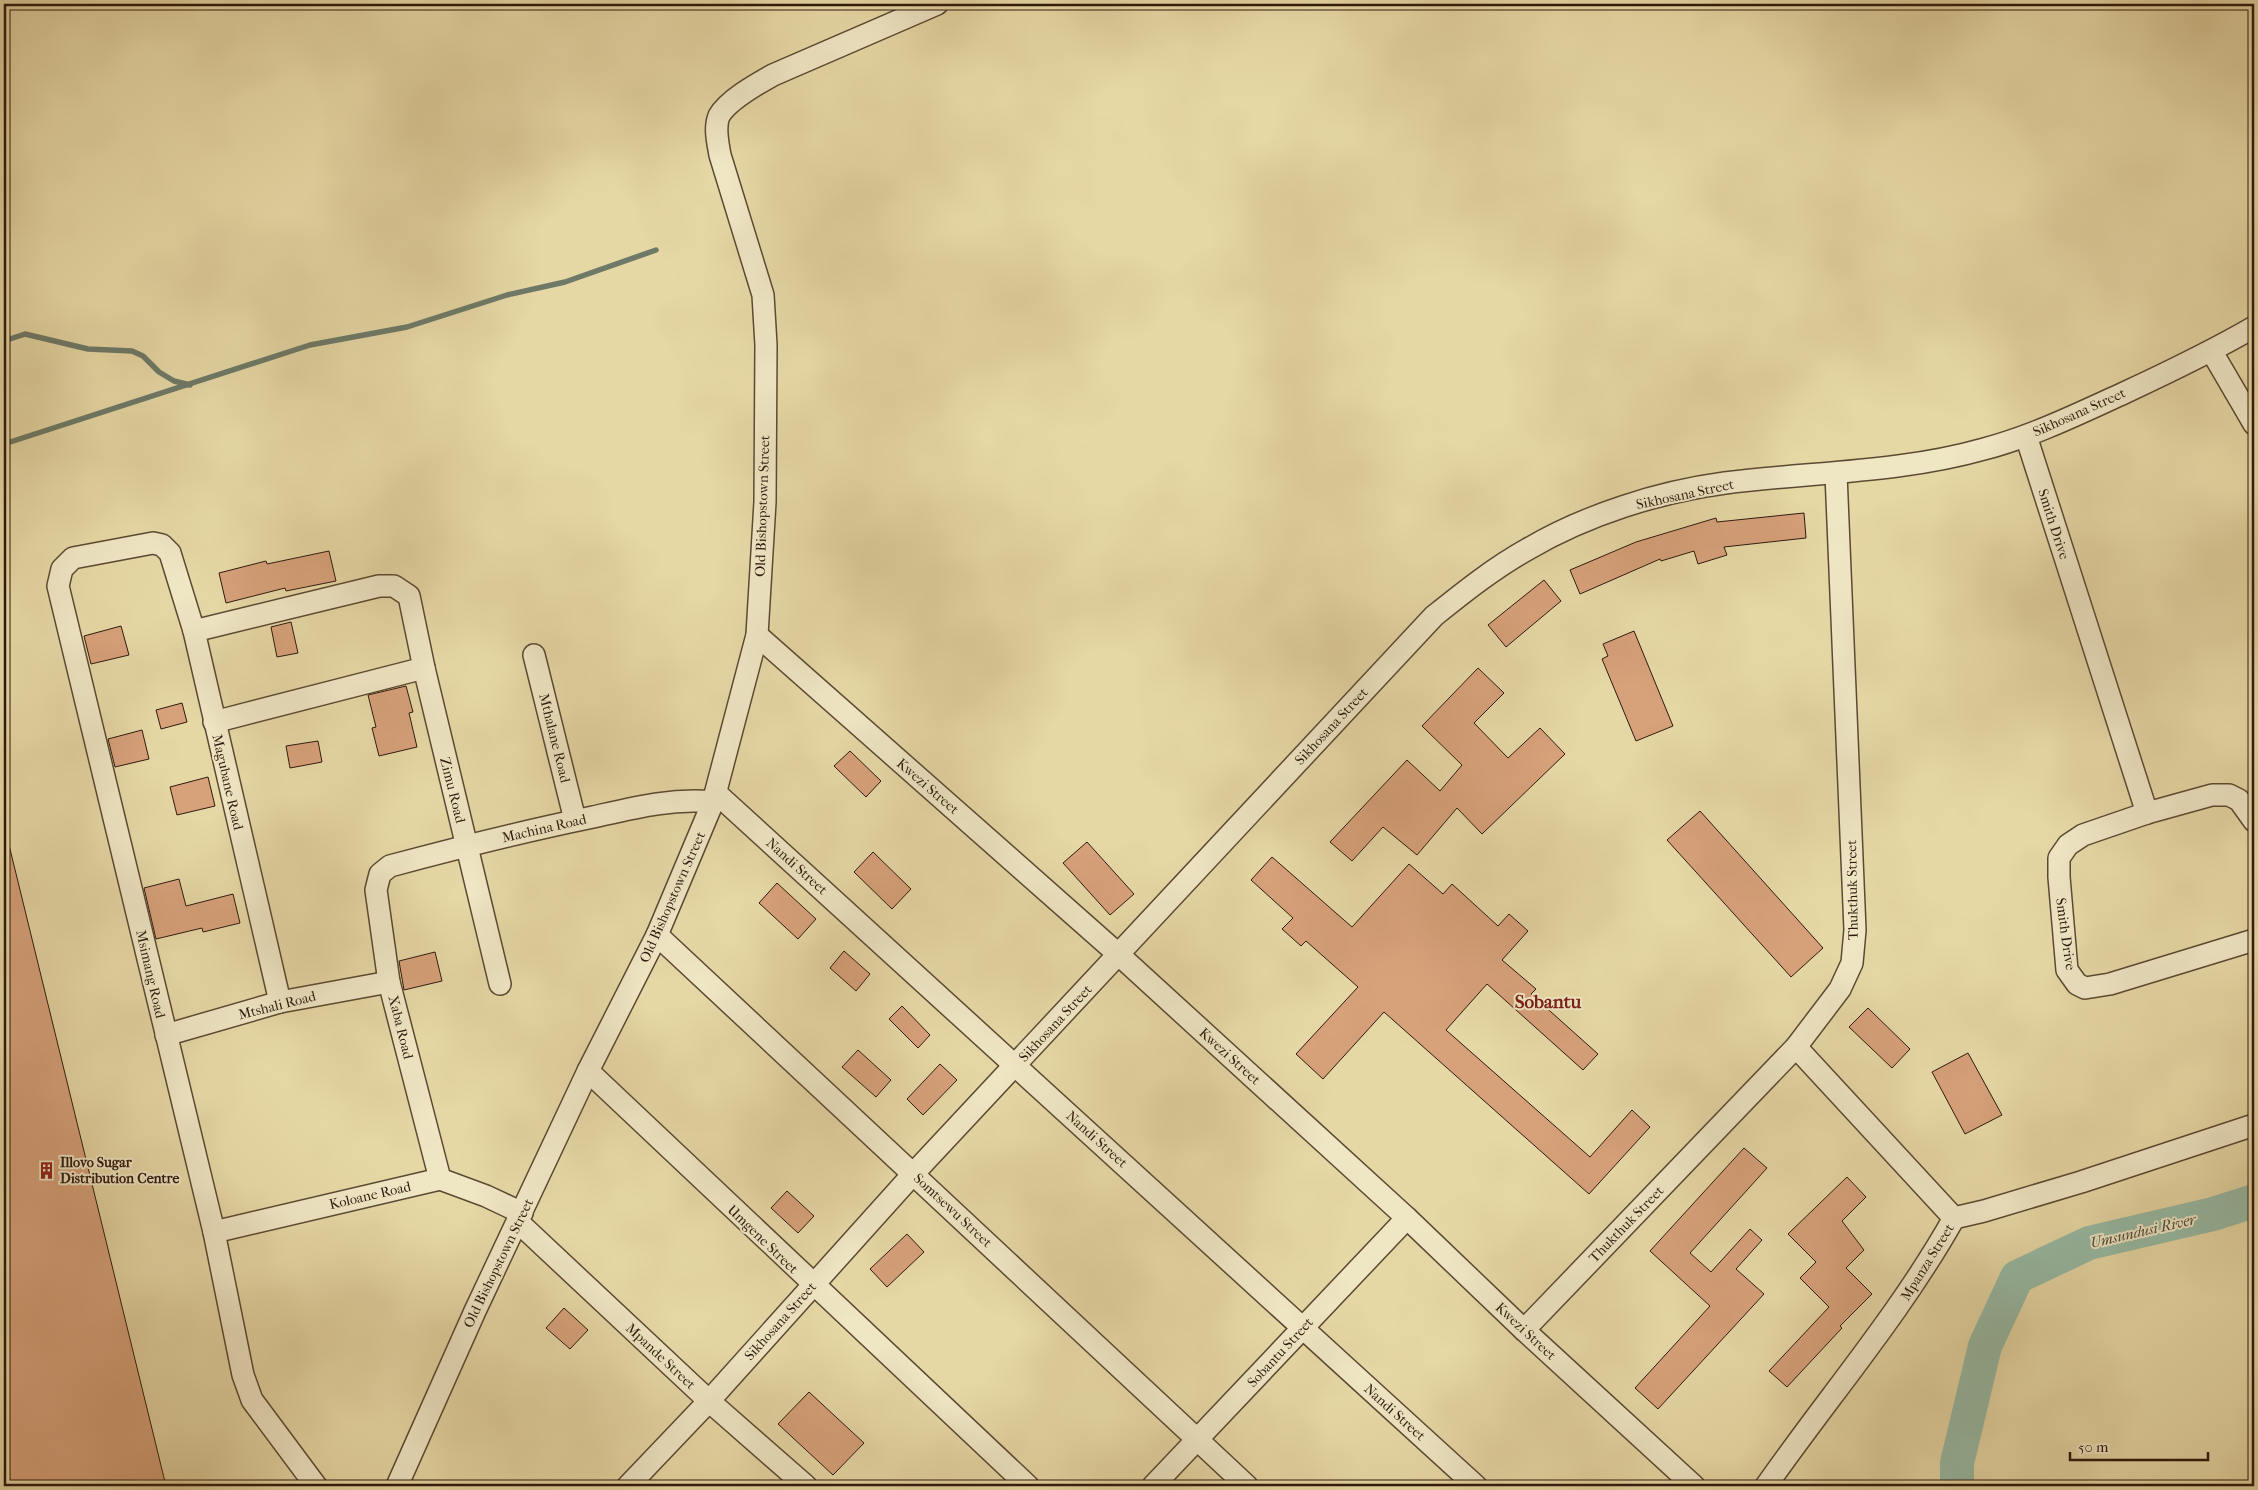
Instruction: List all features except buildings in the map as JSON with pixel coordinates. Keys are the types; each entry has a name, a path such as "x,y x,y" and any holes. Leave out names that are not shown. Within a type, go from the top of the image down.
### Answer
{"street":[{"name":"Old Bishopstown Street","path":"398,1485 474,1310 520,1218 588,1071 657,935 714,797 757,635 764,502 766,345 763,295 720,155 716,136 719,117 750,89 773,75 937,4"},
{"name":"Sikhosana Street","path":"628,1486 709,1401 914,1173 1434,616 1482,578 1529,548 1589,520 1656,497 1724,483 1836,474 1934,461 1984,450 2062,422 2212,352 2254,327"},
{"path":"2212,352 2254,424"},
{"name":"Smith Drive","path":"2026,436 2146,813"},
{"name":"Thukthuk Street","path":"1524,1330 1796,1047 1840,989 1852,963 1855,930 1836,474"},
{"name":"Msimang Road","path":"174,562 168,549 153,543 73,558 62,569 58,586 214,1232 247,1387 252,1400 316,1486"},
{"name":"Magubane Road","path":"174,562 194,631 280,1002"},
{"name":"Zimu Road","path":"194,631 379,586 394,586 409,596 424,668 500,984"},
{"name":"Kwezi Street","path":"757,635 1118,954 1407,1218 1524,1330 1694,1486"},
{"name":"Mthalane Road","path":"534,656 575,820"},
{"path":"214,722 424,668"},
{"name":"Smith Drive","path":"2254,820 2239,800 2228,795 2212,795 2146,813 2083,835 2068,845 2059,858 2058,877 2067,970 2072,979 2085,988 2110,984 2254,940"},
{"name":"Machina Road","path":"380,874 390,866 575,820 669,801 714,797"},
{"name":"Nandi Street","path":"714,797 1016,1065 1476,1486"},
{"name":"Xaba Road","path":"380,874 376,890 389,982 440,1179"},
{"name":"Somtsewu Street","path":"657,935 1247,1486"},
{"name":"Mtshali Road","path":"166,1035 280,1002 389,982"},
{"path":"1796,1047 1954,1218"},
{"name":"Umgene Street","path":"588,1071 812,1285 1028,1486"},
{"name":"Mpanza Street","path":"1766,1486 1801,1436 1880,1333 1926,1267 1954,1218 2081,1182 2254,1125"},
{"path":"440,1179 486,1196 520,1218"},
{"name":"Koloane Road","path":"214,1232 440,1179"},
{"name":"Mpande Street","path":"520,1218 709,1401 806,1486"},
{"name":"Sobantu Street","path":"1153,1486 1407,1218"}],"waterway":[{"path":"4,444 310,345 407,327 507,295 565,282 656,250"},
{"path":"4,341 25,334 88,349 132,351 143,356 159,372 174,381 190,385"},
{"name":"Umsundusi River","path":"1957,1486 1957,1463 1985,1346 2017,1277 2089,1243 2213,1214 2254,1201"}],"place":[{"name":"Illovo Sugar Distribution Centre","path":"46,1170"}],"district":[{"name":"Sobantu","path":"1548,1001"}]}
